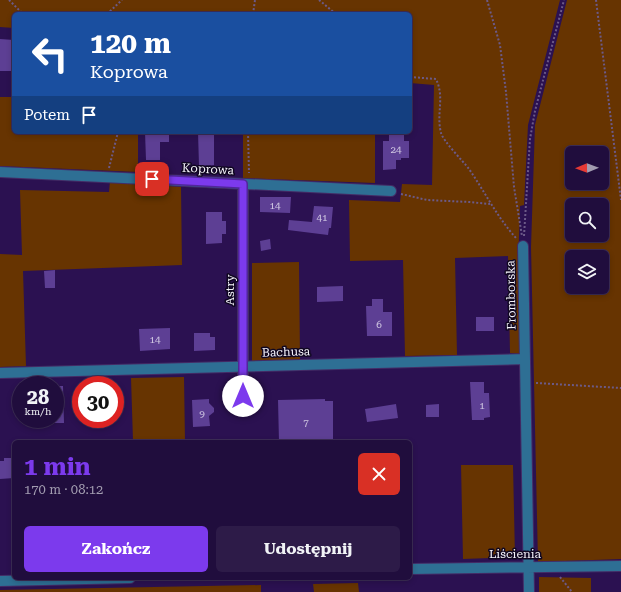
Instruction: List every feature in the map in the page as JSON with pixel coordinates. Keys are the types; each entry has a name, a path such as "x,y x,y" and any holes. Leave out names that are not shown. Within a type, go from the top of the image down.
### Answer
{"street":[{"name":"Koprowa","path":"0,172 391,191"},
{"name":"Astry","path":"243,396 246,184"},
{"name":"Fromborska","path":"523,246 529,592"},
{"name":"Bachusa","path":"0,373 525,359"},
{"name":"Liścienia","path":"412,569 529,566 621,566"},
{"path":"0,581 43,580"}],"path":[{"path":"9,0 22,12"},
{"path":"109,12 122,0"},
{"path":"253,12 255,0"},
{"path":"319,0 334,12"},
{"name":"Fromborska","path":"486,0 500,45 506,92 514,187 523,246"},
{"path":"523,246 530,139 535,111 564,0"},
{"path":"596,0 621,200"},
{"path":"412,77 436,78 441,89 439,114 441,134 470,170 505,226 523,246"},
{"path":"107,176 118,134"},
{"path":"246,184 248,134"},
{"path":"391,191 427,200 490,204"},
{"path":"526,383 621,388"},
{"path":"551,567 572,592"}],"shaded area":[{"path":"0,0 560,0 528,125 524,205 520,206 518,268 520,354 510,353 508,256 455,258 457,355 405,356 403,260 350,261 349,200 400,202 402,184 432,185 434,85 412,83 412,12 12,12 12,28 0,27"},
{"path":"567,0 621,0 621,559 538,562 531,247 535,125"},
{"path":"0,97 12,97 12,134 138,134 138,172 0,166"},
{"path":"243,134 375,134 375,183 243,178"},
{"path":"110,181 181,187 182,265 23,271 26,366 0,367 0,254 22,255 20,190 109,192"},
{"path":"299,262 300,360 252,361 252,263"},
{"path":"184,377 185,440 133,440 131,378"},
{"path":"461,465 513,465 515,557 463,559"},
{"path":"539,577 591,578 591,592 539,592"},
{"path":"358,583 359,592 314,592 313,584"},
{"path":"261,585 261,592 0,592 0,590"}],"building":[{"path":"0,39 12,40 12,71 0,71"},
{"path":"145,134 169,134 169,142 160,142 160,160 146,160"},
{"path":"198,134 214,134 214,165 199,166"},
{"path":"389,134 404,134 404,141 409,141 409,158 401,158 401,160 396,160 396,169 383,170 383,141 389,141"},
{"path":"260,197 291,197 290,213 260,212"},
{"path":"314,206 333,207 331,228 329,228 328,235 288,230 289,220 312,222"},
{"path":"206,212 222,212 222,221 226,221 226,234 222,234 222,243 206,244"},
{"path":"270,239 271,249 261,251 260,241"},
{"path":"55,270 55,288 45,288 44,271"},
{"path":"343,286 343,301 317,302 317,287"},
{"path":"372,299 383,299 383,312 392,312 392,336 367,336 366,306 372,306"},
{"path":"476,317 494,317 494,331 476,331"},
{"path":"170,328 170,349 140,351 139,329"},
{"path":"194,333 210,333 210,337 215,337 215,350 194,351"},
{"path":"470,382 484,382 484,393 489,393 490,417 484,418 484,420 472,420"},
{"path":"209,399 209,403 214,408 214,412 209,416 210,426 193,427 192,400"},
{"path":"325,399 325,401 333,401 333,440 279,440 278,400"},
{"path":"396,404 398,418 367,422 365,409"},
{"path":"439,404 439,417 426,417 426,405"},
{"path":"4,458 12,458 12,478 0,479 0,461 4,461"}],"route":[{"path":"152,179 243,184 243,396"}]}
